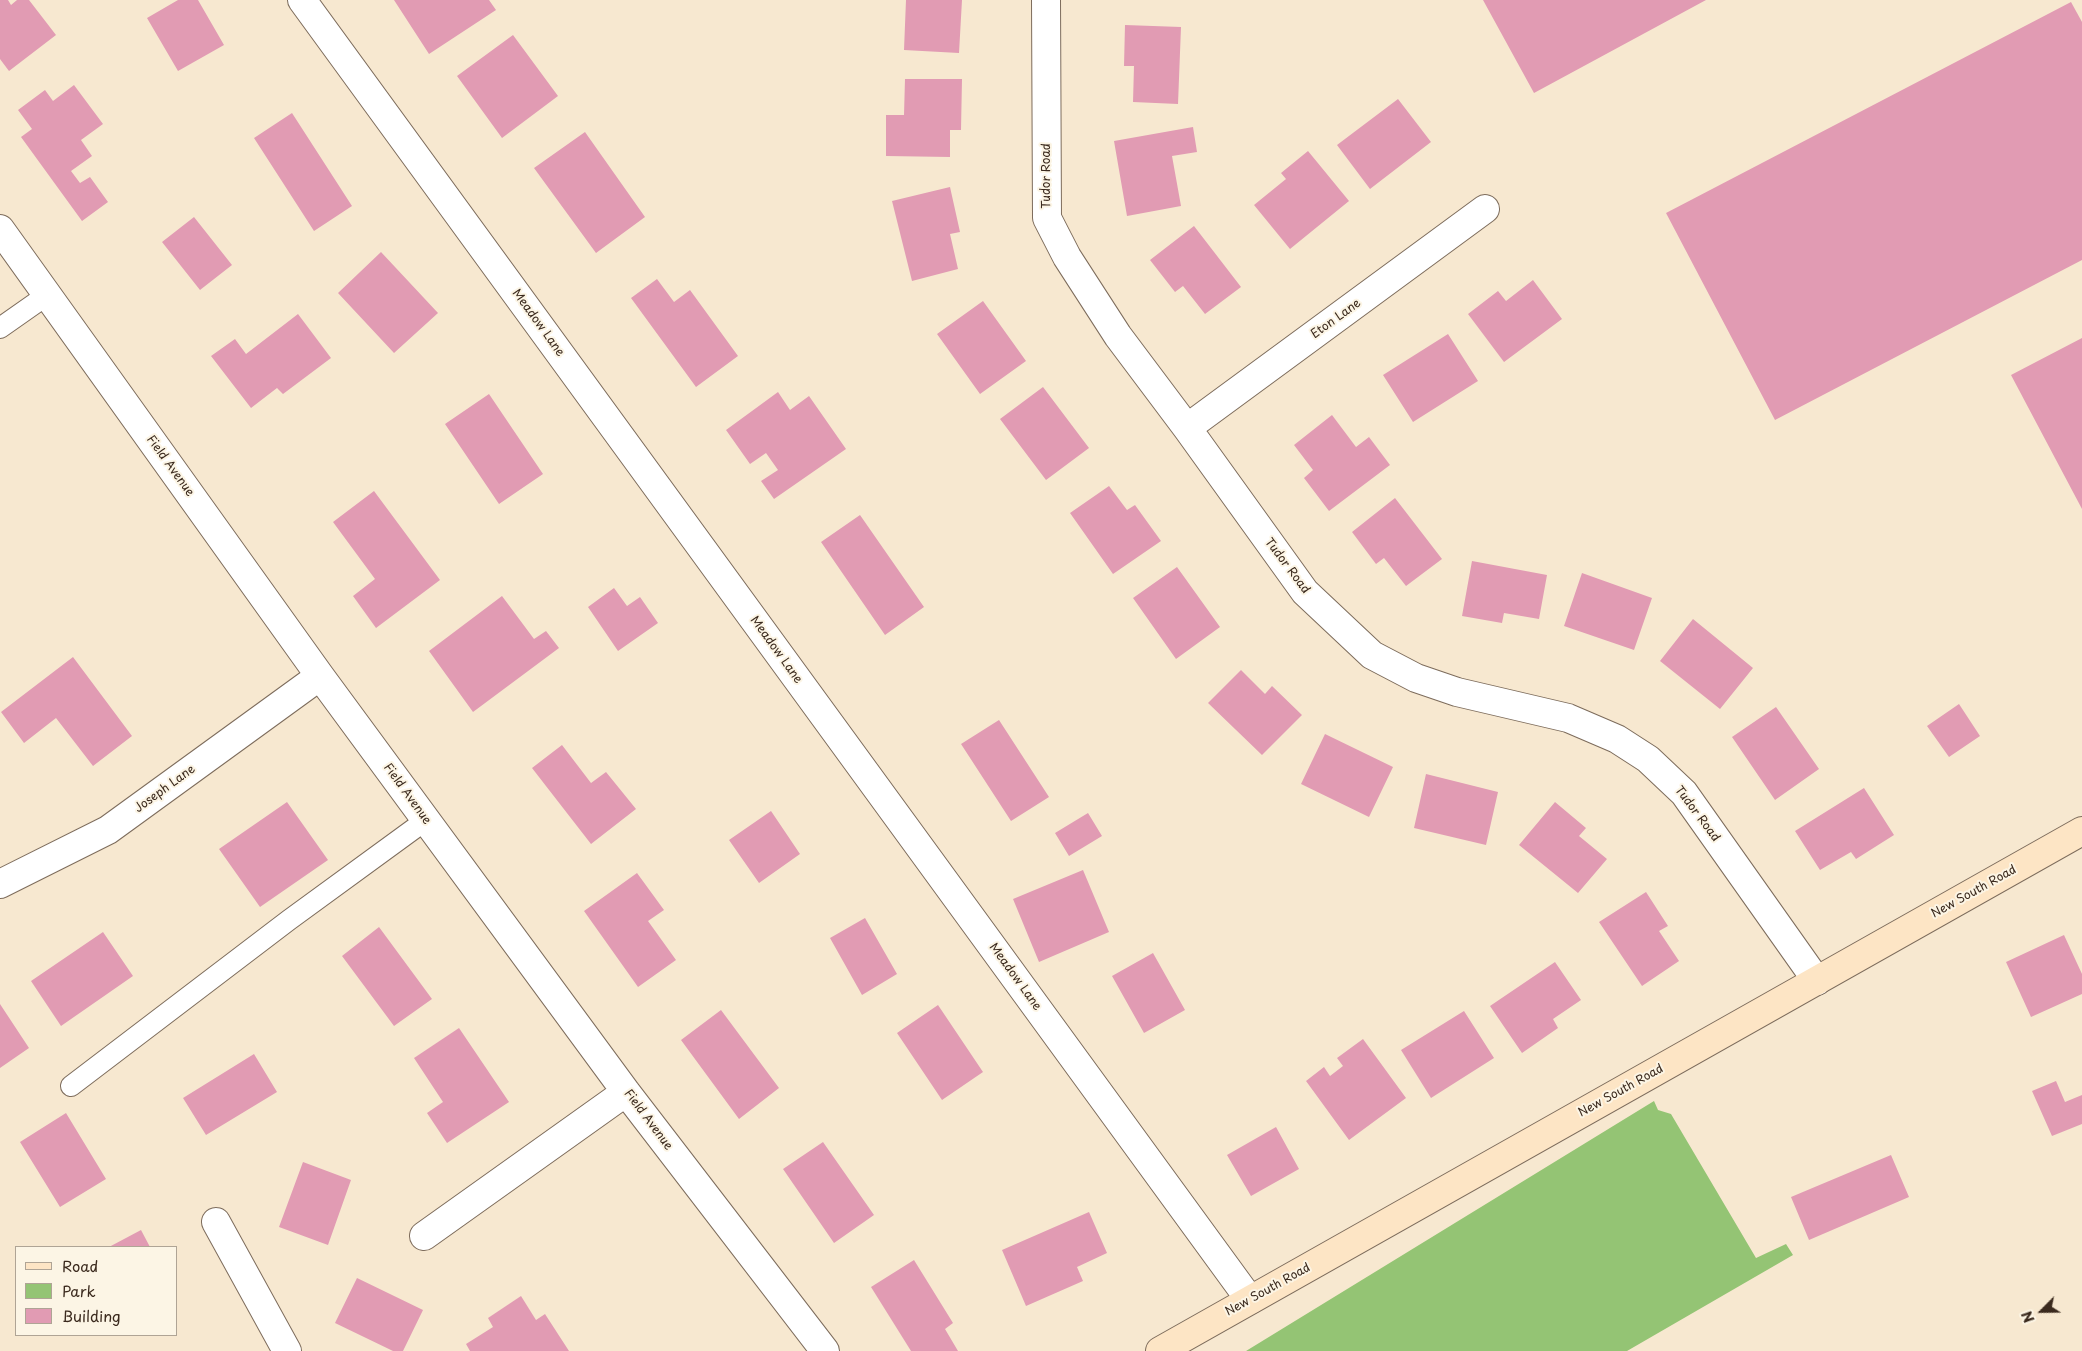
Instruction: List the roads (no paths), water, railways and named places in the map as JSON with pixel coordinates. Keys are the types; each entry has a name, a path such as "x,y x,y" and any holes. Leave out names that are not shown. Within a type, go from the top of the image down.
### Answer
{"street":[{"name":"Meadow Lane","path":"302,0 1250,1300"},
{"name":"Tudor Road","path":"1046,0 1048,218 1067,257 1118,336 1305,592 1372,655 1416,678 1457,692 1568,718 1617,739 1648,759 1684,793 1817,981"},
{"name":"Eton Lane","path":"1187,428 1486,210"},
{"name":"Field Avenue","path":"0,229 320,676 626,1092 825,1351"},
{"name":"Joseph Lane","path":"0,884 108,830 320,676"},
{"name":"New South Road","path":"1160,1351 2082,831"},
{"path":"424,1236 626,1092"},
{"path":"216,1222 288,1351"}],"lane":[{"path":"0,328 47,295"},
{"path":"71,1086 282,926 426,820"}]}
